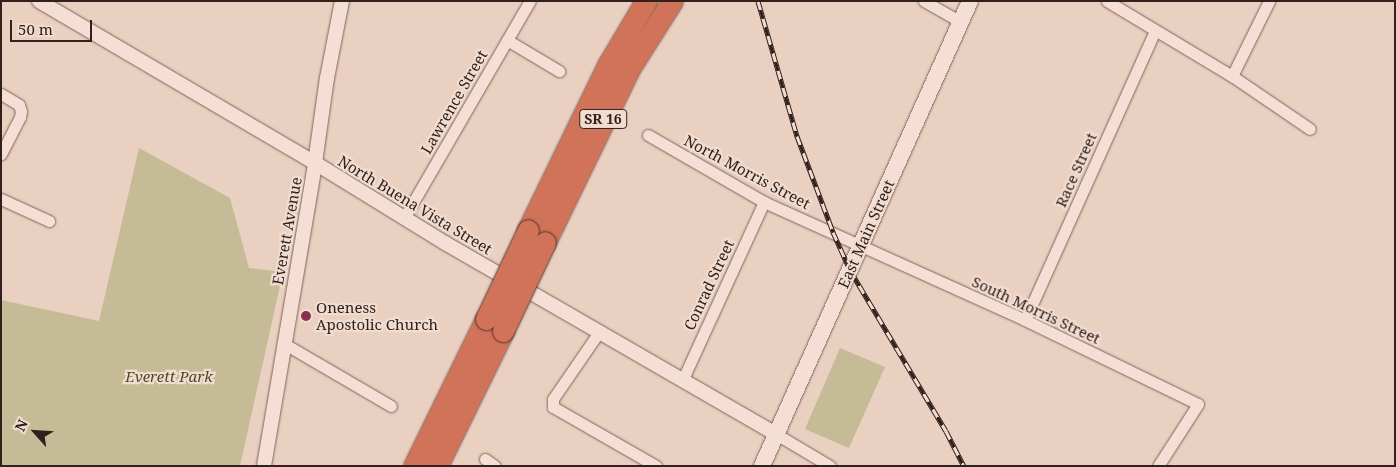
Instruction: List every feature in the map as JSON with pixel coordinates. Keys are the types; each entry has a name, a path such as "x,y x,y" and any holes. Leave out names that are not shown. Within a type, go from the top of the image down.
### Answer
{"highway":[{"name":"SR 16","path":"437,466 495,325 537,236 608,65 646,1"},
{"name":"SR 16","path":"537,236 630,67 672,1"},
{"name":"SR 16","path":"414,466 495,325"}],"main road":[{"name":"East Main Street","path":"762,466 970,1"}],"street":[{"name":"North Buena Vista Street","path":"39,1 315,163 404,218 776,434"},
{"name":"Everett Avenue","path":"264,466 283,343 315,163 327,78 342,1"},
{"name":"Lawrence Street","path":"404,218 530,1"},
{"path":"924,1 961,22"},
{"path":"1107,1 1232,76 1310,129"},
{"path":"1232,76 1269,1"},
{"name":"Race Street","path":"1025,320 1155,31"},
{"path":"507,40 559,71"},
{"path":"1,94 19,105 21,111 20,117 1,154"},
{"name":"North Morris Street","path":"648,135 764,202 860,245"},
{"path":"1,198 49,221"},
{"name":"Conrad Street","path":"682,381 764,202"},
{"name":"South Morris Street","path":"860,245 1025,320 1198,404 1158,466"},
{"path":"599,332 553,399 553,407 656,466"},
{"path":"283,343 392,406"},
{"path":"776,434 830,466"},
{"path":"485,460 495,466"}],"green space":[{"name":"Everett Park","path":"139,148 230,198 249,268 283,272 240,466 1,466 1,300 99,321"},
{"path":"840,348 885,367 849,448 805,429"}],"railway":[{"path":"758,1 797,136 833,232 850,270 946,431 964,466"}],"place":[{"name":"Oneness Apostolic Church","path":"306,316"}]}
